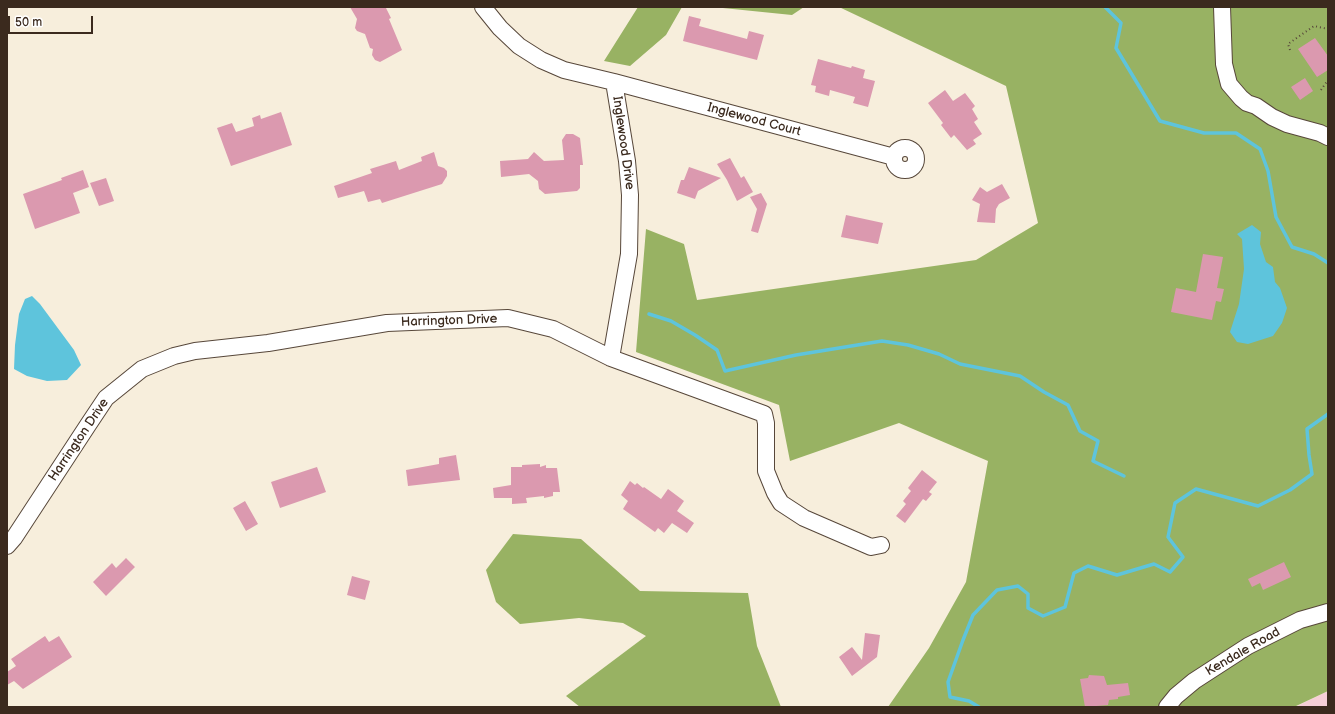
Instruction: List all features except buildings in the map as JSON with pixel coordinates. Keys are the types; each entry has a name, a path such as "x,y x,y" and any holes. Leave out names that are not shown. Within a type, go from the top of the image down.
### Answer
{"street":[{"name":"Inglewood Drive","path":"483,7 500,28 519,46 541,60 564,70 614,82 627,161 630,195 629,254 611,358"},
{"path":"1222,7 1224,64 1229,84 1247,103 1256,106 1272,117 1287,124 1320,133 1328,137"},
{"name":"Inglewood Court","path":"614,82 894,157"},
{"name":"Harrington Drive","path":"7,546 14,538 106,398 142,369 174,356 195,351 268,343 387,323 508,318 553,329 611,358 764,414 766,423 766,471 775,493 781,502 804,518 871,547 881,545"},
{"name":"Kendale Road","path":"1167,707 1176,696 1194,681 1248,646 1300,620 1328,612"}],"path":[{"path":"1290,50 1288,44 1314,26 1328,29"},
{"path":"1321,90 1328,80"}],"shaded area":[{"path":"1328,691 1328,707 1295,707"}],"green space":[{"path":"638,7 682,7 666,35 630,66 604,61"},
{"path":"713,7 804,7 792,15"},
{"path":"839,7 1328,7 1328,691 1294,707 888,707 929,648 966,582 988,461 899,423 790,461 779,405 636,352 646,229 684,244 697,300 976,260 1038,223 1006,86"},
{"path":"513,534 581,539 640,591 748,593 757,646 781,707 580,707 566,696 646,636 623,623 579,618 520,624 496,602 486,570"}],"water":[{"path":"1252,225 1261,232 1260,244 1266,262 1273,267 1275,282 1280,288 1287,308 1282,323 1273,336 1248,344 1237,342 1230,332 1239,304 1244,269 1242,239 1237,234"},
{"path":"32,296 40,304 74,350 81,365 67,380 47,381 27,376 14,369 19,314 25,299"}],"waterway":[{"path":"1105,7 1121,23 1116,48 1160,121 1204,133 1236,133 1260,149 1268,171 1276,217 1292,247 1314,254 1328,263"},
{"path":"649,314 671,321 717,350 725,371 796,355 882,341 908,345 939,354 960,364 1020,376 1044,392 1068,405 1080,431 1098,441 1093,461 1124,476"},
{"path":"979,707 969,701 950,697 948,682 973,615 997,590 1018,586 1028,594 1028,608 1043,616 1065,607 1074,573 1088,566 1117,575 1154,564 1170,572 1183,557 1168,537 1175,503 1196,489 1258,506 1290,490 1312,474 1307,429 1328,414"}]}
